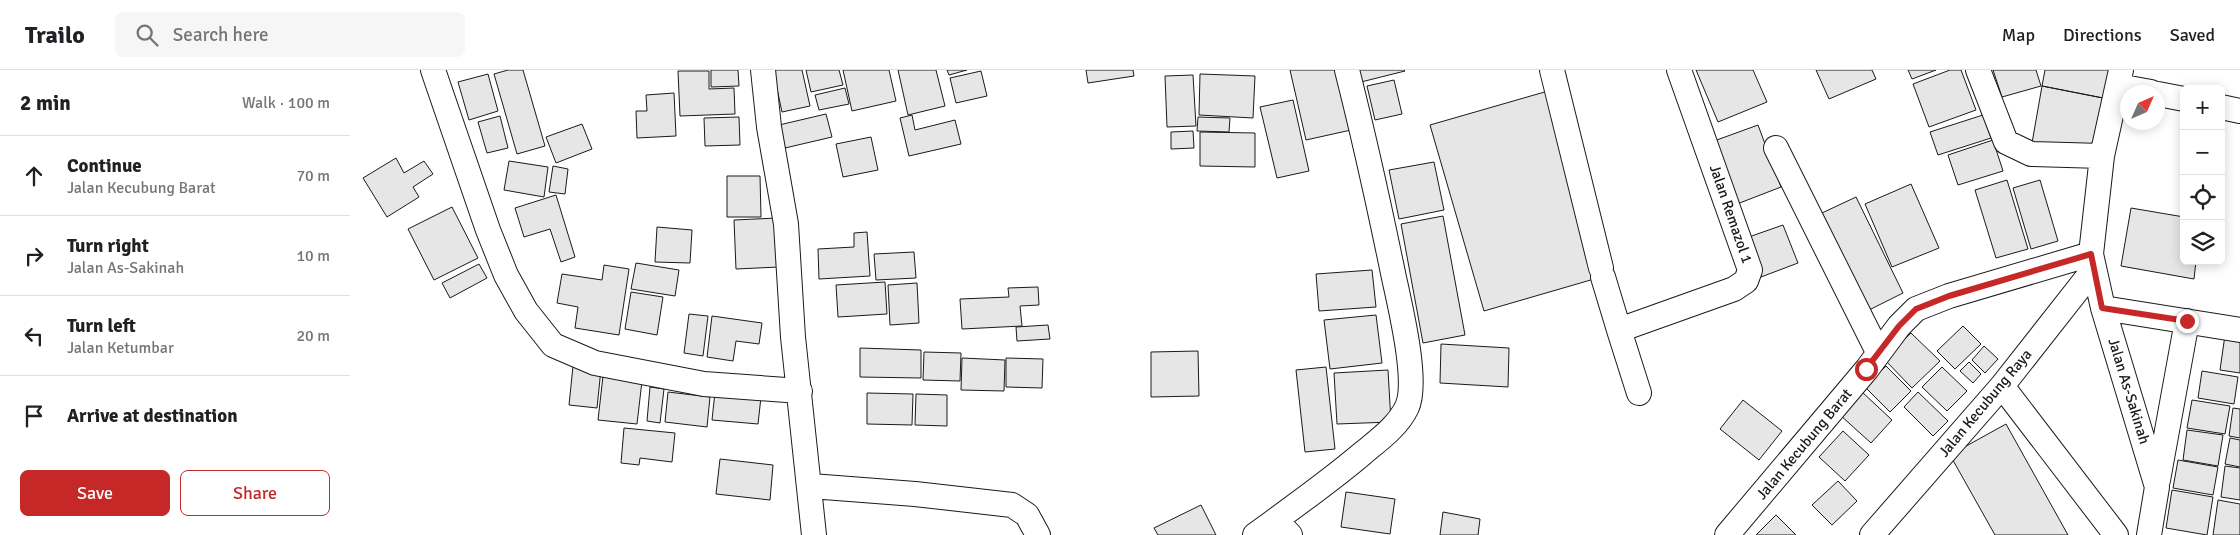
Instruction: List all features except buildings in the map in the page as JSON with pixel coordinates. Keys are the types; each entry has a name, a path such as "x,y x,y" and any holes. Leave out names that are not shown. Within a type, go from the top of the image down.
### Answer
{"street":[{"path":"433,70 488,230 506,275 526,311 553,345 595,363 704,384 800,392"},
{"path":"763,70 769,127 786,224 793,337 811,486 814,535"},
{"path":"1255,535 1283,527 1341,472 1398,422 1408,405 1410,392 1409,353 1371,167 1347,70"},
{"path":"1552,70 1602,272 1639,393"},
{"name":"Jalan Remazol 1","path":"1619,330 1734,289 1746,280 1750,270 1680,70"},
{"path":"1978,70 2006,142 2031,154 2102,156"},
{"path":"2120,78 2136,85"},
{"name":"Jalan As-Sakinah","path":"2120,78 2102,156 2092,261 2102,308 2157,486 2149,535"},
{"path":"2165,96 2180,99"},
{"path":"2225,108 2240,111"},
{"path":"1776,148 1878,352"},
{"name":"Jalan Kecubung Barat","path":"1727,535 1866,369 1899,326 1916,309 1949,296 2092,261"},
{"name":"Jalan Kecubung Raya","path":"1872,535 2002,386 2092,261"},
{"path":"2102,308 2240,330"},
{"path":"2157,486 2187,321"},
{"path":"2002,386 2116,535"},
{"path":"811,486 915,494 1012,506 1027,515 1038,535"}],"route":[{"path":"1866,369 1899,326 1916,309 1949,296 2091,254 2102,308 2187,321"}]}
